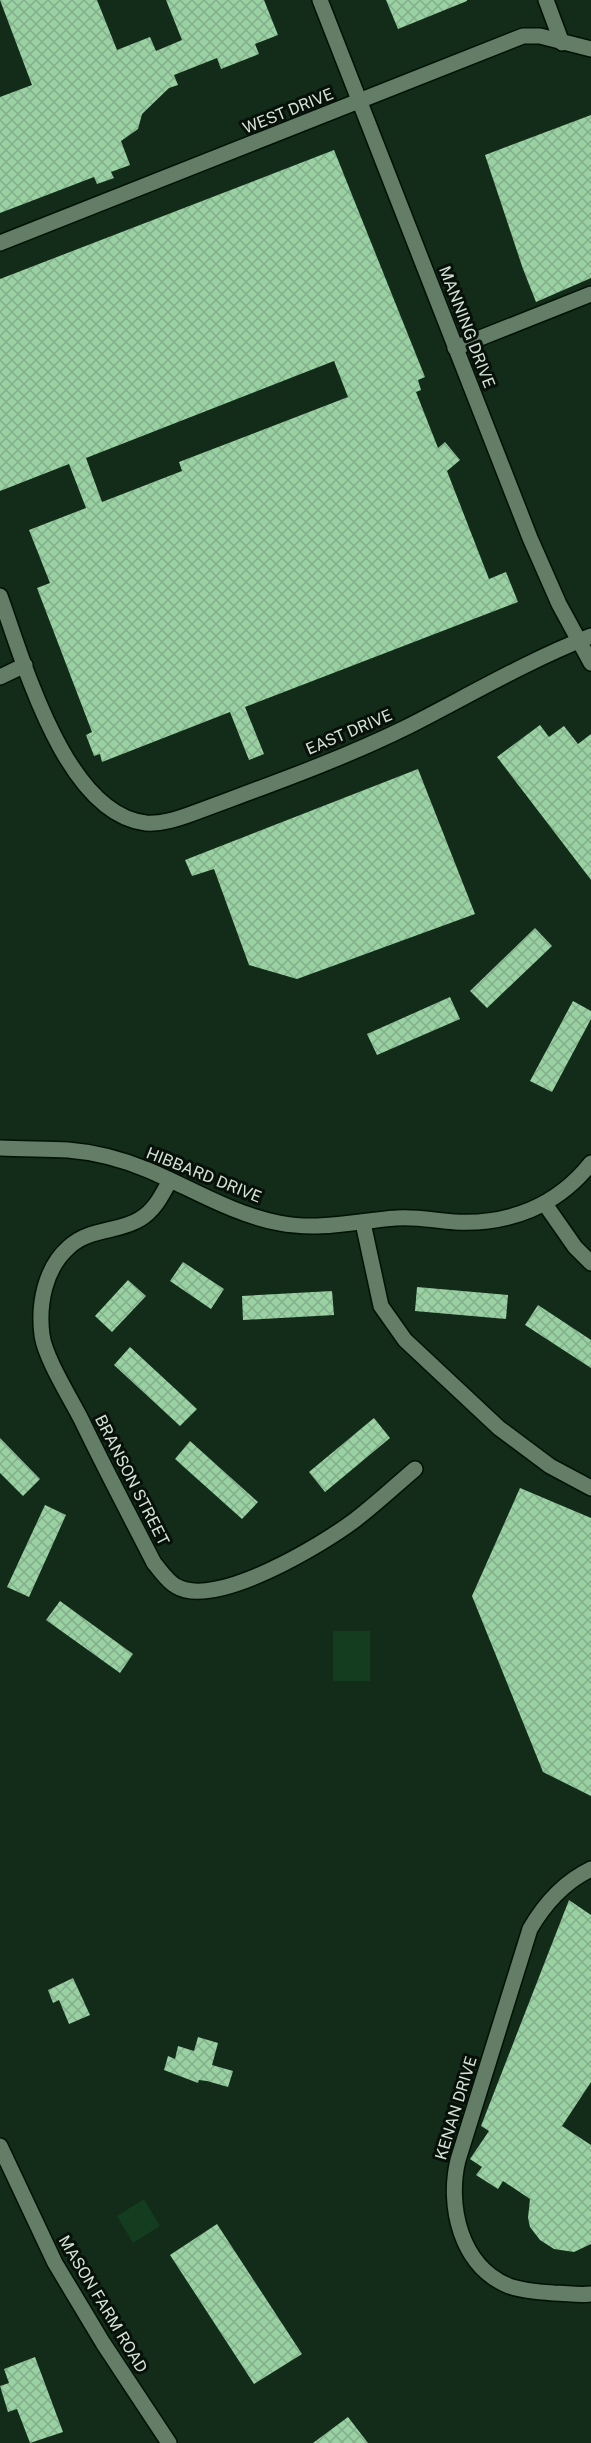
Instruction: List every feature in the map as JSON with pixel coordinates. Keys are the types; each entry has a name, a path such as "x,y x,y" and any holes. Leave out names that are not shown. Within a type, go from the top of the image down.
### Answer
{"street":[{"name":"MANNING DRIVE","path":"320,0 543,572 585,638 591,663"},
{"path":"546,0 562,43"},
{"name":"WEST DRIVE","path":"0,243 523,36 540,36 591,49"},
{"path":"455,348 591,294"},
{"path":"0,597 25,666 0,677"},
{"name":"EAST DRIVE","path":"25,666 53,732 77,777 100,801 123,815 145,823 166,822 217,804 405,728 549,653 585,638"},
{"name":"HIBBARD DRIVE","path":"0,1148 71,1150 146,1169 216,1202 276,1222 318,1226 403,1217 453,1222 493,1221 522,1214 545,1204 571,1186 591,1163"},
{"name":"BRANSON STREET","path":"170,1180 154,1207 138,1221 87,1236 72,1244 58,1257 46,1283 41,1313 42,1337 63,1387 154,1563 165,1577 177,1587 197,1593 224,1590 279,1566 355,1520 415,1469"},
{"path":"545,1204 575,1247 591,1263"},
{"path":"363,1223 381,1306 405,1340 499,1428 550,1466 591,1488"},
{"name":"KENAN DRIVE","path":"591,1869 561,1888 542,1909 530,1929 458,2160 453,2188 455,2214 463,2238 477,2260 495,2277 518,2289 591,2294"},
{"name":"MASON FARM ROAD","path":"0,2146 55,2263 103,2343 169,2443"}],"green space":[{"path":"333,1631 370,1631 370,1681 333,1681"},
{"path":"144,2199 160,2226 133,2243 117,2216"}],"building":[{"path":"0,0 97,0 117,50 150,37 156,51 182,40 166,0 264,0 278,35 255,44 259,54 221,69 217,58 174,75 178,85 169,88 142,114 138,129 121,141 130,165 111,172 114,178 97,184 94,177 0,213 0,97 32,85"},
{"path":"386,0 467,0 467,1 398,29"},
{"path":"591,115 591,278 536,302 485,155"},
{"path":"334,150 425,377 418,380 421,390 416,392 438,448 445,442 460,460 447,471 489,579 506,572 518,602 245,707 264,754 249,760 230,712 102,762 100,754 94,756 86,735 92,732 37,588 50,583 29,530 86,508 69,464 0,491 0,279","holes":["334,361 348,397 179,462 182,471 102,502 86,458"]},
{"path":"540,725 549,737 564,726 578,744 591,734 591,880 497,757"},
{"path":"418,769 475,914 297,979 249,965 214,869 192,876 185,860"},
{"path":"535,928 552,946 487,1008 470,991"},
{"path":"450,997 460,1019 377,1055 367,1034"},
{"path":"573,1001 591,1011 591,1019 552,1092 530,1081"},
{"path":"183,1262 224,1289 211,1309 170,1281"},
{"path":"128,1280 146,1296 112,1332 95,1316"},
{"path":"417,1287 508,1295 506,1319 415,1311"},
{"path":"332,1291 334,1315 243,1320 242,1296"},
{"path":"538,1305 591,1340 591,1368 525,1325"},
{"path":"130,1347 197,1409 180,1426 114,1365"},
{"path":"374,1418 390,1438 325,1492 309,1472"},
{"path":"0,1438 40,1479 23,1496 0,1473"},
{"path":"190,1441 258,1502 242,1519 175,1459"},
{"path":"520,1488 591,1518 591,1796 543,1772 472,1596"},
{"path":"45,1505 66,1515 29,1597 7,1587"},
{"path":"60,1601 133,1654 120,1673 46,1620"},
{"path":"569,1900 591,1915 591,2082 562,2126 591,2145 591,2244 574,2252 554,2249 540,2240 530,2227 528,2218 530,2199 503,2181 498,2189 476,2175 482,2167 470,2159 489,2131 481,2126"},
{"path":"73,1978 90,2015 69,2024 59,2000 53,2003 48,1990"},
{"path":"198,2037 218,2043 212,2065 233,2071 228,2087 207,2081 199,2080 198,2083 164,2070 168,2056 175,2059 178,2046 194,2051"},
{"path":"217,2224 302,2354 254,2384 170,2255"},
{"path":"35,2357 63,2432 30,2443 17,2409 8,2412 0,2386 9,2383 4,2369"},
{"path":"348,2417 368,2443 313,2443"}]}
